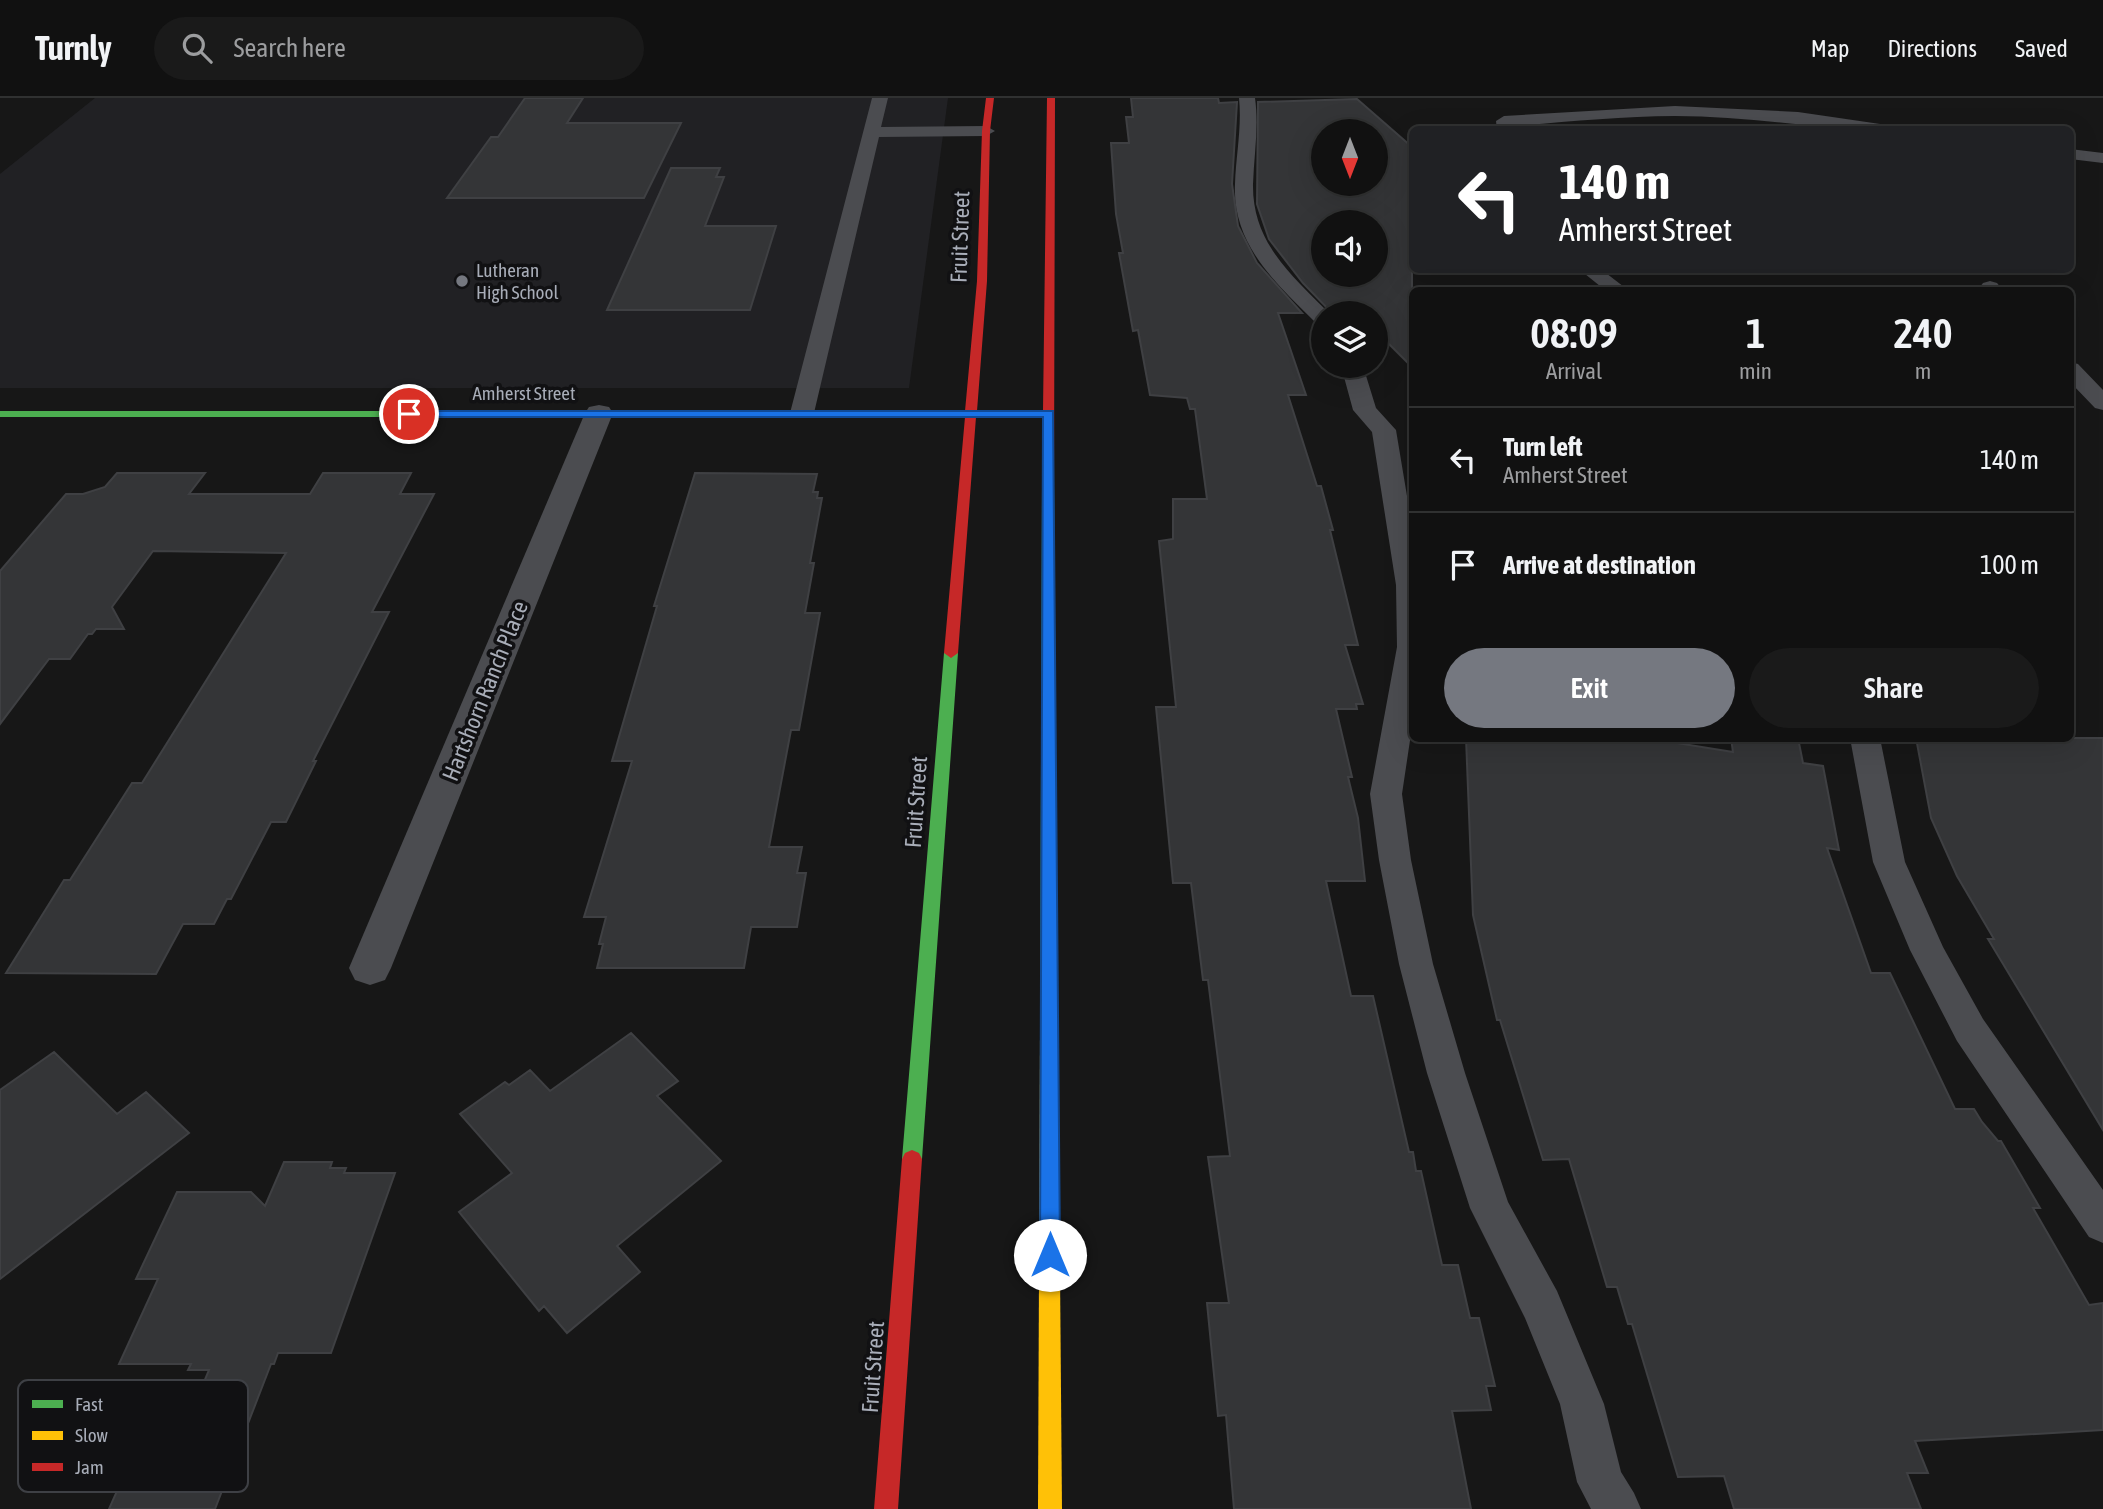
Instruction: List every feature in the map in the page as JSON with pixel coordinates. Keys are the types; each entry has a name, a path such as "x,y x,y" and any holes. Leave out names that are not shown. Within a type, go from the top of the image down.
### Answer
{"main road":[{"name":"Fruit Street","path":"886,1509 982,281 986,131 990,98"},
{"path":"1050,1509 1048,414 1051,98"},
{"name":"Amherst Street","path":"0,414 1048,414"}],"street":[{"name":"Hartshorn Ranch Place","path":"370,968 599,414"}],"lane":[{"path":"802,414 880,98"},
{"path":"1247,98 1249,119 1243,209 1247,226 1272,268 1311,307"},
{"path":"1505,126 1504,121 1675,111 1851,118 1875,126"},
{"path":"871,132 986,131"},
{"path":"2074,154 2103,158"},
{"path":"1594,273 1614,287"},
{"path":"2074,373 2103,402"},
{"path":"1356,378 1365,410 1384,430 1409,585"},
{"path":"1409,659 1386,794 1395,860 1416,964 1446,1073 1490,1209 1542,1306 1582,1404 1600,1482 1618,1509"},
{"path":"1866,742 1889,862 1927,950 1970,1030 2103,1224"}],"shaded area":[{"name":"Lutheran High School","path":"95,98 948,98 909,388 0,388 0,174"}],"building":[{"path":"525,98 583,98 567,123 681,123 644,198 447,198 491,137 498,137"},
{"path":"1131,98 1218,98 1219,103 1237,102 1232,184 1238,226 1257,263 1302,313 1278,313 1306,395 1288,395 1317,486 1321,486 1333,530 1330,530 1358,645 1345,645 1363,704 1356,704 1357,709 1336,709 1352,777 1348,777 1358,818 1365,881 1326,881 1351,996 1373,996 1409,1152 1413,1152 1416,1171 1421,1171 1442,1265 1458,1265 1470,1318 1479,1318 1495,1386 1486,1386 1491,1410 1452,1411 1471,1509 1234,1509 1226,1415 1218,1416 1207,1303 1229,1303 1208,1157 1230,1156 1208,980 1203,980 1191,883 1173,883 1156,707 1176,707 1159,541 1173,539 1173,499 1207,499 1195,409 1190,409 1187,398 1150,395 1138,330 1133,331 1119,253 1123,253 1116,214 1111,143 1129,143 1126,117 1133,117"},
{"path":"1357,99 1380,119 1311,119 1311,196 1388,196 1388,126 1409,144 1409,273 1412,273 1412,287 1409,287 1409,364 1388,343 1388,301 1320,301 1269,239 1257,204 1258,102"},
{"path":"671,168 720,168 716,177 724,177 705,226 776,226 750,310 607,310"},
{"path":"117,473 205,473 189,494 310,494 323,473 411,473 400,494 434,494 372,612 389,612 313,761 316,761 286,822 271,822 231,899 227,899 214,924 183,924 156,974 6,973 64,880 70,880 132,783 142,783 286,553 153,551 112,607 124,629 96,629 92,634 88,634 70,659 49,659 0,724 0,571 66,494 83,494 105,487"},
{"path":"695,473 817,474 813,492 818,492 817,498 822,498 810,563 814,563 805,613 820,613 799,730 791,730 769,847 802,847 797,873 806,873 797,927 751,927 744,968 597,968 603,944 599,944 606,917 584,917 632,761 612,761 657,606 654,606"},
{"path":"2074,738 2103,738 2103,1130 1988,939 1994,939 1957,876 1931,818 1917,742 2074,742"},
{"path":"1466,742 1671,742 1733,752 1732,742 1799,742 1803,763 1823,766 1839,850 1827,848 1871,973 1890,973 1955,1109 1974,1109 1998,1141 2001,1141 2040,1208 2033,1208 2089,1305 2103,1303 2103,1430 1915,1441 1928,1473 1907,1473 1921,1509 1734,1509 1724,1476 1678,1477 1632,1324 1628,1324 1617,1287 1607,1287 1569,1159 1543,1160 1500,1020 1497,1020 1473,915"},
{"path":"631,1033 678,1081 657,1096 721,1161 617,1246 640,1272 567,1333 544,1306 539,1311 459,1212 512,1173 460,1114 505,1082 509,1085 530,1070 550,1091"},
{"path":"54,1052 117,1114 146,1092 189,1133 0,1279 0,1090"},
{"path":"284,1162 332,1162 330,1168 346,1168 344,1173 395,1173 331,1353 278,1353 274,1364 271,1364 248,1424 248,1380 205,1380 209,1370 188,1370 191,1364 119,1364 158,1279 136,1279 177,1192 251,1192 265,1206"},
{"path":"117,1492 222,1492 215,1509 109,1509"}],"traffic: fast":[{"path":"0,414 573,414"},
{"path":"1048,487 1049,1033"},
{"path":"912,1159 951,653"}],"traffic: slow":[{"path":"1049,1033 1050,1509"}],"traffic: jam":[{"path":"951,653 982,281 986,131 990,98"},
{"path":"1048,487 1051,98"},
{"path":"573,414 1048,414"},
{"path":"886,1509 912,1159"}],"place":[{"name":"Lutheran High School","path":"462,281"}],"route":[{"path":"409,414 1048,414 1050,1255"}]}
